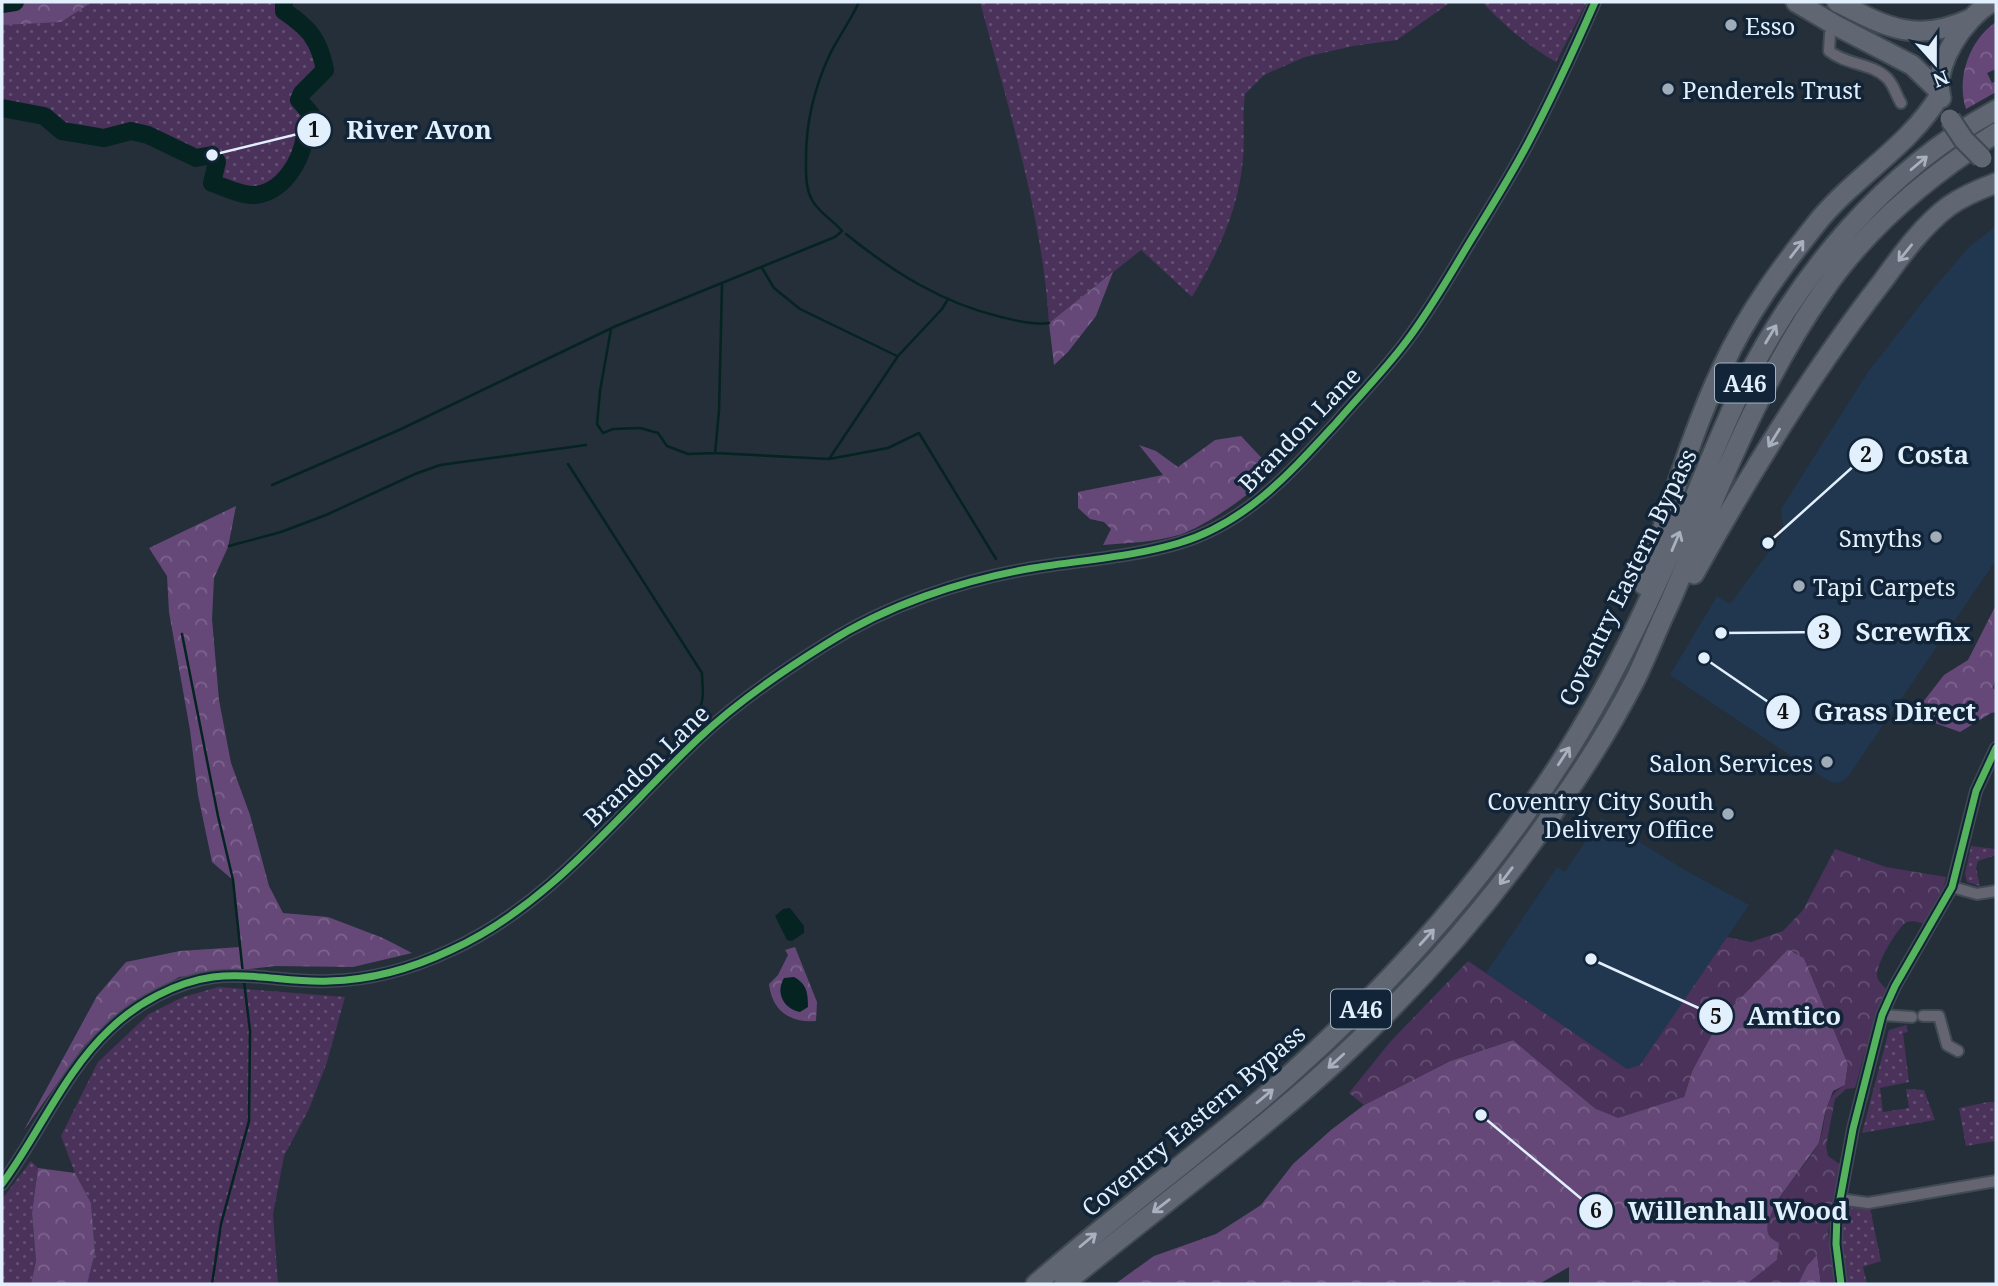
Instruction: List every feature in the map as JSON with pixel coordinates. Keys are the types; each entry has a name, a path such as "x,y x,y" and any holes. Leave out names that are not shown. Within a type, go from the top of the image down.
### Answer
{"highway":[{"path":"1796,2 1912,65 1940,94 1950,119 1964,140 1993,164"},
{"path":"1837,2 1893,27 1912,32 1941,30 1970,19 1992,2"},
{"path":"1614,668 1698,426 1723,366 1747,320 1787,261 1824,215 1859,178 1922,123 1940,94 1947,56 1970,19"},
{"name":"Coventry Eastern Bypass","path":"1036,1284 1287,1077 1370,1001 1461,899 1527,812 1596,705 1669,556 1741,390 1787,308 1845,232 1882,193 1937,148 1996,110"},
{"name":"Coventry Eastern Bypass","path":"1064,1284 1269,1119 1341,1057 1413,984 1490,897 1556,810 1602,738 1637,676 1741,438 1787,347 1812,307 1844,264 1889,215 1917,190 1996,133"},
{"path":"1637,676 1731,507 1864,304 1910,246 1947,207 1996,183"}],"street":[{"name":"Brandon Lane","path":"2,1184 89,1051 114,1024 149,1000 181,985 213,977 322,982 351,980 416,966 498,925 529,902 562,874 701,736 778,675 834,639 909,604 968,583 1027,569 1178,543 1234,519 1262,500 1365,390 1404,345 1426,313 1528,143 1595,2"},
{"path":"1835,25 1830,34 1829,51 1839,58 1886,77 1895,101"},
{"path":"1841,1284 1836,1244 1840,1199 1861,1095 1882,1015 1895,986 1952,887 1976,791 1996,748"},
{"path":"1952,887 1977,894 1996,891"},
{"path":"1882,1015 1939,1016 1947,1045 1958,1051"},
{"path":"1840,1199 1868,1203 1996,1181"}],"shaded area":[{"path":"1996,226 1996,560 1847,778 1838,783 1830,782 1670,675 1717,596 1730,604 1784,532 1781,509 1868,372 1969,247"},
{"path":"1601,818 1683,869 1749,905 1640,1065 1627,1069 1486,973 1557,867 1565,872"},
{"path":"790,908 804,926 804,933 792,941 787,940 775,916 783,909"},
{"path":"794,977 802,983 807,993 808,1007 800,1012 789,1008 781,995 784,978"}],"green space":[{"path":"2,2 92,2 61,22 2,25"},
{"path":"284,2 284,11 312,35 323,59 325,70 302,93 299,100 311,114 315,128 308,136 290,173 271,189 250,194 212,183 217,162 212,155 196,158 148,135 131,131 104,138 62,131 44,116 2,108 2,4"},
{"path":"980,2 1451,2 1397,40 1305,57 1264,75 1245,94 1243,159 1237,196 1218,248 1192,297 1141,250 1049,323 1031,201"},
{"path":"1482,2 1587,2 1556,62 1517,35"},
{"path":"1996,22 1996,69 1987,73 1992,83 1996,81 1996,92 1966,109 1963,85 1967,61 1979,39"},
{"path":"1113,272 1096,316 1068,352 1054,365 1049,323"},
{"path":"1241,436 1274,471 1230,508 1191,530 1161,539 1103,545 1111,529 1104,522 1090,519 1078,508 1078,492 1163,475 1139,445 1156,451 1178,467 1215,440"},
{"path":"236,506 228,547 214,578 212,619 219,700 231,763 250,815 269,886 283,913 328,917 383,938 412,953 353,967 275,966 179,977 119,1013 84,1046 24,1130 97,996 126,962 180,951 240,947 233,880 212,862 198,795 190,730 169,612 167,576 149,548"},
{"path":"1996,605 1996,676 1993,688 1996,691 1996,712 1960,732 1913,715 1944,675 1968,660"},
{"path":"1971,846 1996,849 1996,855 1978,861 1976,868 1980,886 1967,882 1965,874"},
{"path":"1835,849 1886,867 1946,877 1943,892 1924,924 1911,921 1903,925 1883,956 1877,976 1887,990 1876,1014 1855,1088 1846,1089 1835,1099 1826,1146 1828,1156 1841,1165 1828,1232 1835,1284 1821,1284 1817,1255 1807,1266 1798,1284 1747,1284 1777,1260 1779,1243 1770,1237 1767,1228 1770,1216 1819,1142 1828,1103 1845,1085 1848,1064 1804,958 1788,949 1720,1019 1692,1071 1684,1097 1618,1118 1596,1109 1513,1040 1450,1061 1364,1105 1349,1093 1390,1042 1468,961 1627,1069 1640,1065 1727,937 1751,942 1783,931 1803,910"},
{"path":"795,947 817,1002 816,1021 790,1017 778,1008 771,993 769,984 778,975 788,955 785,950"},
{"path":"1788,949 1804,958 1848,1064 1845,1085 1833,1091 1819,1143 1774,1205 1771,1238 1780,1243 1777,1260 1747,1284 1569,1284 1569,1267 1539,1284 1115,1284 1154,1256 1216,1234 1261,1205 1293,1164 1364,1105 1450,1061 1513,1040 1596,1109 1684,1097 1692,1071 1720,1019"},
{"path":"219,987 345,997 327,1062 309,1109 284,1156 273,1214 278,1284 87,1284 95,1253 91,1203 75,1173 61,1136 98,1062 149,1014 183,997"},
{"path":"1906,1025 1908,1032 1903,1033 1909,1082 1880,1088 1883,1112 1909,1108 1906,1089 1924,1090 1935,1120 1862,1133 1889,1030"},
{"path":"1996,1102 1996,1141 1966,1146 1959,1108"},
{"path":"31,1161 38,1168 32,1213 36,1261 31,1284 2,1284 2,1199"},
{"path":"38,1168 75,1173 91,1203 95,1253 87,1284 31,1284 36,1261 32,1213"},
{"path":"1870,1208 1881,1261 1863,1267 1867,1284 1847,1284 1842,1258 1844,1211"},
{"path":"1817,1254 1821,1284 1798,1284 1807,1265"}],"waterway":[{"path":"2,4 15,2"},
{"path":"2,108 44,116 62,131 104,138 131,131 148,135 196,158 212,155 217,162 212,183 244,194 265,193 289,174 299,156 305,136 315,128 311,114 299,100 302,93 325,70 320,50 312,35 284,11 284,2"},
{"path":"272,485 399,430 616,326 835,237 842,231 815,205 808,190 806,145 812,104 825,66 859,2"},
{"path":"846,234 900,273 938,295 979,311 1019,321 1049,323"},
{"path":"762,268 774,288 800,309 897,356"},
{"path":"715,453 719,411 722,285"},
{"path":"829,459 898,356 948,299"},
{"path":"611,329 597,424 603,433 613,429 640,428 658,433 667,446 688,454 829,459 888,448 919,433 996,559"},
{"path":"229,546 281,532 326,515 440,465 586,445"},
{"path":"568,464 702,673 703,698 700,710 682,742 663,761"},
{"path":"182,634 233,880 243,974"},
{"path":"212,1284 221,1224 249,1121 250,1031 244,981"}],"cycle path":[{"path":"2,1184 79,1064 110,1029 145,1002 171,989 213,977 345,980 392,972 451,950 487,931 553,882 670,766 744,700 849,630 900,606 979,579 1143,552 1179,543 1225,523 1246,509 1284,478 1319,442 1389,364 1422,319 1520,158 1595,2"},
{"path":"1841,1284 1836,1244 1837,1215 1853,1129 1882,1015 1895,986 1952,887 1976,791 1996,748"}],"place":[{"name":"Esso","path":"1731,25"},
{"name":"Penderels Trust","path":"1668,89"},
{"name":"River Avon","path":"212,155"},
{"name":"Smyths","path":"1936,537"},
{"name":"Costa","path":"1768,543"},
{"name":"Tapi Carpets","path":"1799,586"},
{"name":"Screwfix","path":"1721,633"},
{"name":"Grass Direct","path":"1704,658"},
{"name":"Salon Services","path":"1827,762"},
{"name":"Coventry City South Delivery Office","path":"1728,814"},
{"name":"Amtico","path":"1591,959"},
{"name":"Willenhall Wood","path":"1481,1115"}]}
